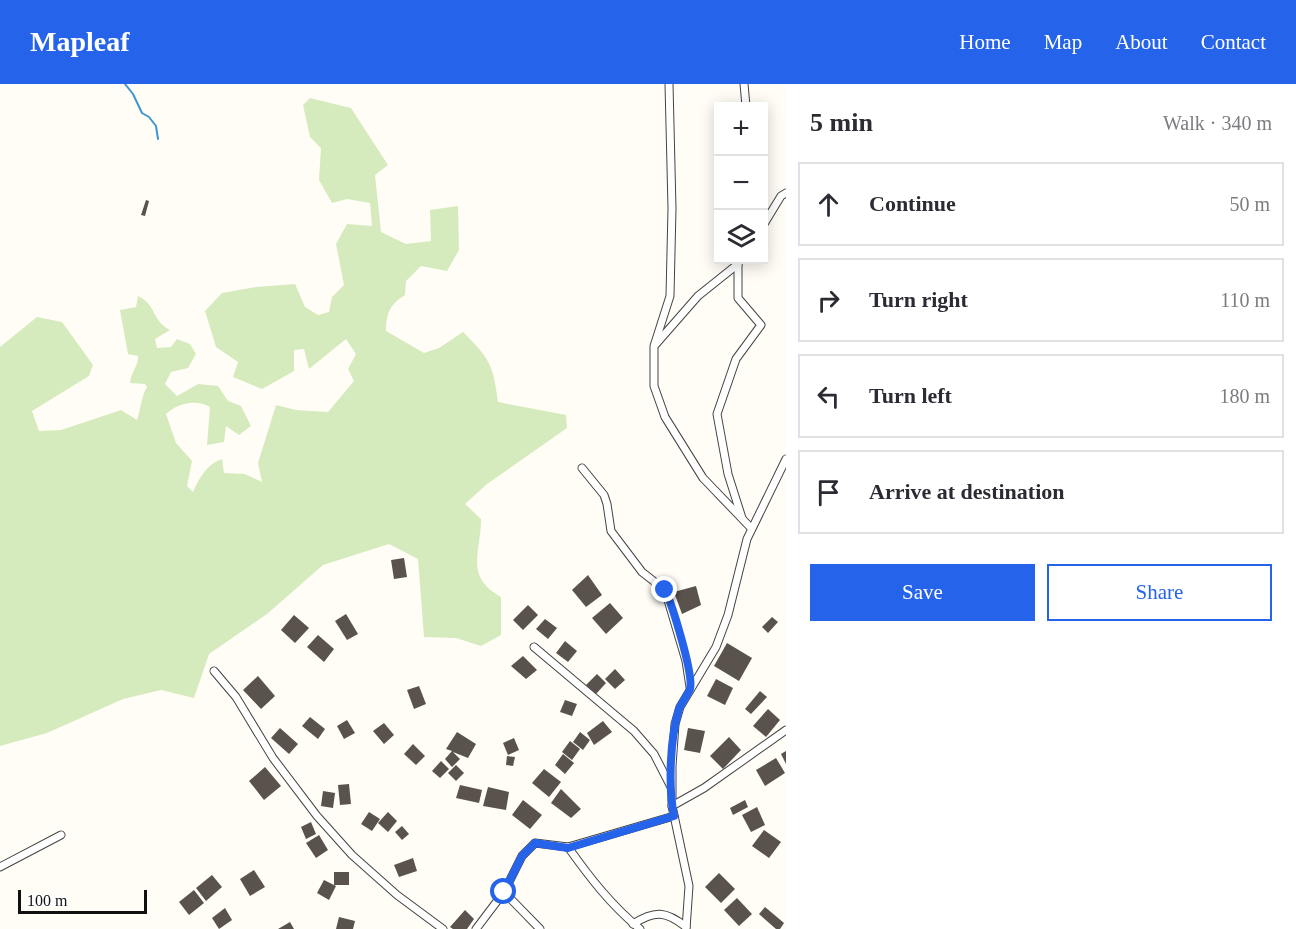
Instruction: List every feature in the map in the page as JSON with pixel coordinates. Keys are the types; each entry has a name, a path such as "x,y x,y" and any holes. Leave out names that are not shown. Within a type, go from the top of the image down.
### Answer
{"street":[{"path":"669,84 672,208 670,296 654,346 654,386 665,417 703,478 751,528"},
{"path":"744,84 746,102"},
{"path":"768,218 786,193"},
{"path":"654,346 698,296 736,264"},
{"path":"738,264 738,298 761,325 736,359 717,414 728,474 743,520"},
{"path":"686,928 689,886 672,806 675,724 690,687 716,647 728,615 751,528 786,459"},
{"path":"582,468 604,495 610,531 642,572 665,590 687,661 690,687"},
{"path":"534,647 634,732 654,754 672,790"},
{"path":"214,671 236,698 273,758 352,855 397,895 443,929"},
{"path":"672,806 704,788 786,730"},
{"path":"476,929 504,892 522,856 535,843 568,848 674,816"},
{"path":"0,867 61,835"},
{"path":"568,848 617,910 637,926 646,916 656,913 675,918 686,928"},
{"path":"504,892 540,929"}],"green space":[{"path":"310,98 351,108 388,165 375,175 381,232 406,244 431,241 430,210 458,206 459,250 447,271 421,266 406,281 405,295 390,310 386,331 424,353 439,348 463,332 489,363 498,402 566,415 567,428 487,484 465,504 481,519 478,572 482,581 501,597 501,635 481,646 456,638 424,637 418,559 389,544 323,565 267,614 209,654 194,698 161,690 123,699 47,733 0,746 0,347 37,317 62,322 93,365 89,376 32,411 39,431 61,430 121,410 137,420 147,387 145,384 130,383 138,356 128,354 120,310 136,307 138,296 170,330 155,339 157,348 171,347 177,339 190,344 196,354 188,368 171,372 165,384 177,396 198,384 218,386 228,401 241,406 251,426 239,435 226,426 224,442 207,445 210,407 199,403 187,403 166,414 176,443 192,461 187,486 193,492 208,468 222,459 224,473 245,474 262,482 258,463 276,405 296,410 328,412 354,381 348,369 356,354 346,339 309,369 304,349 294,350 294,371 262,389 233,377 238,362 216,347 205,311 222,293 295,284 305,307 318,315 329,312 332,297 344,285 336,244 347,224 372,226 370,203 347,199 332,203 319,180 321,148 310,137 303,105"}],"building":[{"path":"146,200 149,201 145,216 141,215"},
{"path":"404,558 407,577 394,579 391,560"},
{"path":"588,575 602,595 586,607 572,590"},
{"path":"696,586 701,605 682,614 674,592"},
{"path":"610,603 623,618 606,634 592,618"},
{"path":"528,605 538,615 523,630 513,620"},
{"path":"346,614 358,634 347,640 335,621"},
{"path":"294,615 309,628 295,643 281,630"},
{"path":"772,617 778,622 768,633 762,627"},
{"path":"545,619 557,628 548,639 536,629"},
{"path":"318,635 334,649 324,662 307,647"},
{"path":"565,641 577,651 568,662 556,653"},
{"path":"727,643 752,658 739,681 714,666"},
{"path":"523,656 537,670 526,679 511,666"},
{"path":"615,669 625,680 615,689 605,679"},
{"path":"597,674 606,683 596,694 586,685"},
{"path":"258,676 275,696 261,709 243,690"},
{"path":"716,679 733,688 725,705 707,696"},
{"path":"419,686 426,704 414,709 407,690"},
{"path":"760,691 767,697 751,714 745,709"},
{"path":"565,700 577,704 572,716 560,712"},
{"path":"768,709 780,720 766,737 753,726"},
{"path":"310,717 325,729 318,739 302,726"},
{"path":"347,720 355,733 344,739 337,726"},
{"path":"603,721 612,732 594,745 587,733"},
{"path":"384,723 394,735 384,744 373,731"},
{"path":"280,728 298,744 289,754 271,738"},
{"path":"688,728 705,731 700,753 684,750"},
{"path":"457,732 476,744 468,758 453,752 460,759 452,767 445,759 452,751 446,749"},
{"path":"580,732 590,740 583,750 573,742"},
{"path":"729,737 741,750 723,769 710,756"},
{"path":"514,738 519,750 508,755 503,743"},
{"path":"570,741 580,749 572,760 562,752"},
{"path":"413,744 425,756 416,765 404,754"},
{"path":"786,751 786,764 781,754"},
{"path":"563,754 574,763 565,774 555,765"},
{"path":"507,756 515,757 513,766 506,765"},
{"path":"776,758 785,773 765,786 756,770"},
{"path":"441,761 449,769 440,778 432,771"},
{"path":"456,765 464,773 456,781 448,773"},
{"path":"265,767 281,786 264,800 249,781"},
{"path":"544,769 561,782 549,797 532,783"},
{"path":"349,784 351,804 340,805 338,785"},
{"path":"460,785 482,790 479,803 456,798"},
{"path":"488,787 509,792 506,810 483,806"},
{"path":"561,789 581,809 571,818 551,803"},
{"path":"323,791 335,793 333,808 321,806"},
{"path":"523,800 542,815 530,829 512,815"},
{"path":"745,800 748,807 733,815 730,808"},
{"path":"757,807 765,825 751,832 742,815"},
{"path":"369,812 380,819 372,831 361,824"},
{"path":"388,812 397,821 388,832 378,823"},
{"path":"311,822 316,834 306,839 301,827"},
{"path":"402,826 409,834 402,840 395,832"},
{"path":"764,830 781,842 769,858 752,846"},
{"path":"319,835 328,850 316,858 306,843"},
{"path":"413,858 417,871 399,877 394,865"},
{"path":"254,870 265,887 250,896 240,879"},
{"path":"334,872 349,872 349,885 334,885"},
{"path":"719,873 735,889 721,903 705,887"},
{"path":"212,875 222,887 206,901 196,888"},
{"path":"324,880 336,886 329,900 317,893"},
{"path":"194,890 204,903 189,915 179,902"},
{"path":"737,898 752,914 739,926 724,910"},
{"path":"765,907 784,923 780,929 776,929 759,914"},
{"path":"225,908 232,920 219,929 212,918"},
{"path":"465,910 474,919 467,929 450,927"},
{"path":"339,917 355,921 353,929 336,929"},
{"path":"290,922 294,929 278,929"}],"waterway":[{"path":"125,84 133,94 142,113 149,117 156,126 158,139"}],"route":[{"path":"504,892 515,867 526,850 535,843 568,848 674,816 672,790 675,724 690,687 687,661 665,590"}]}
